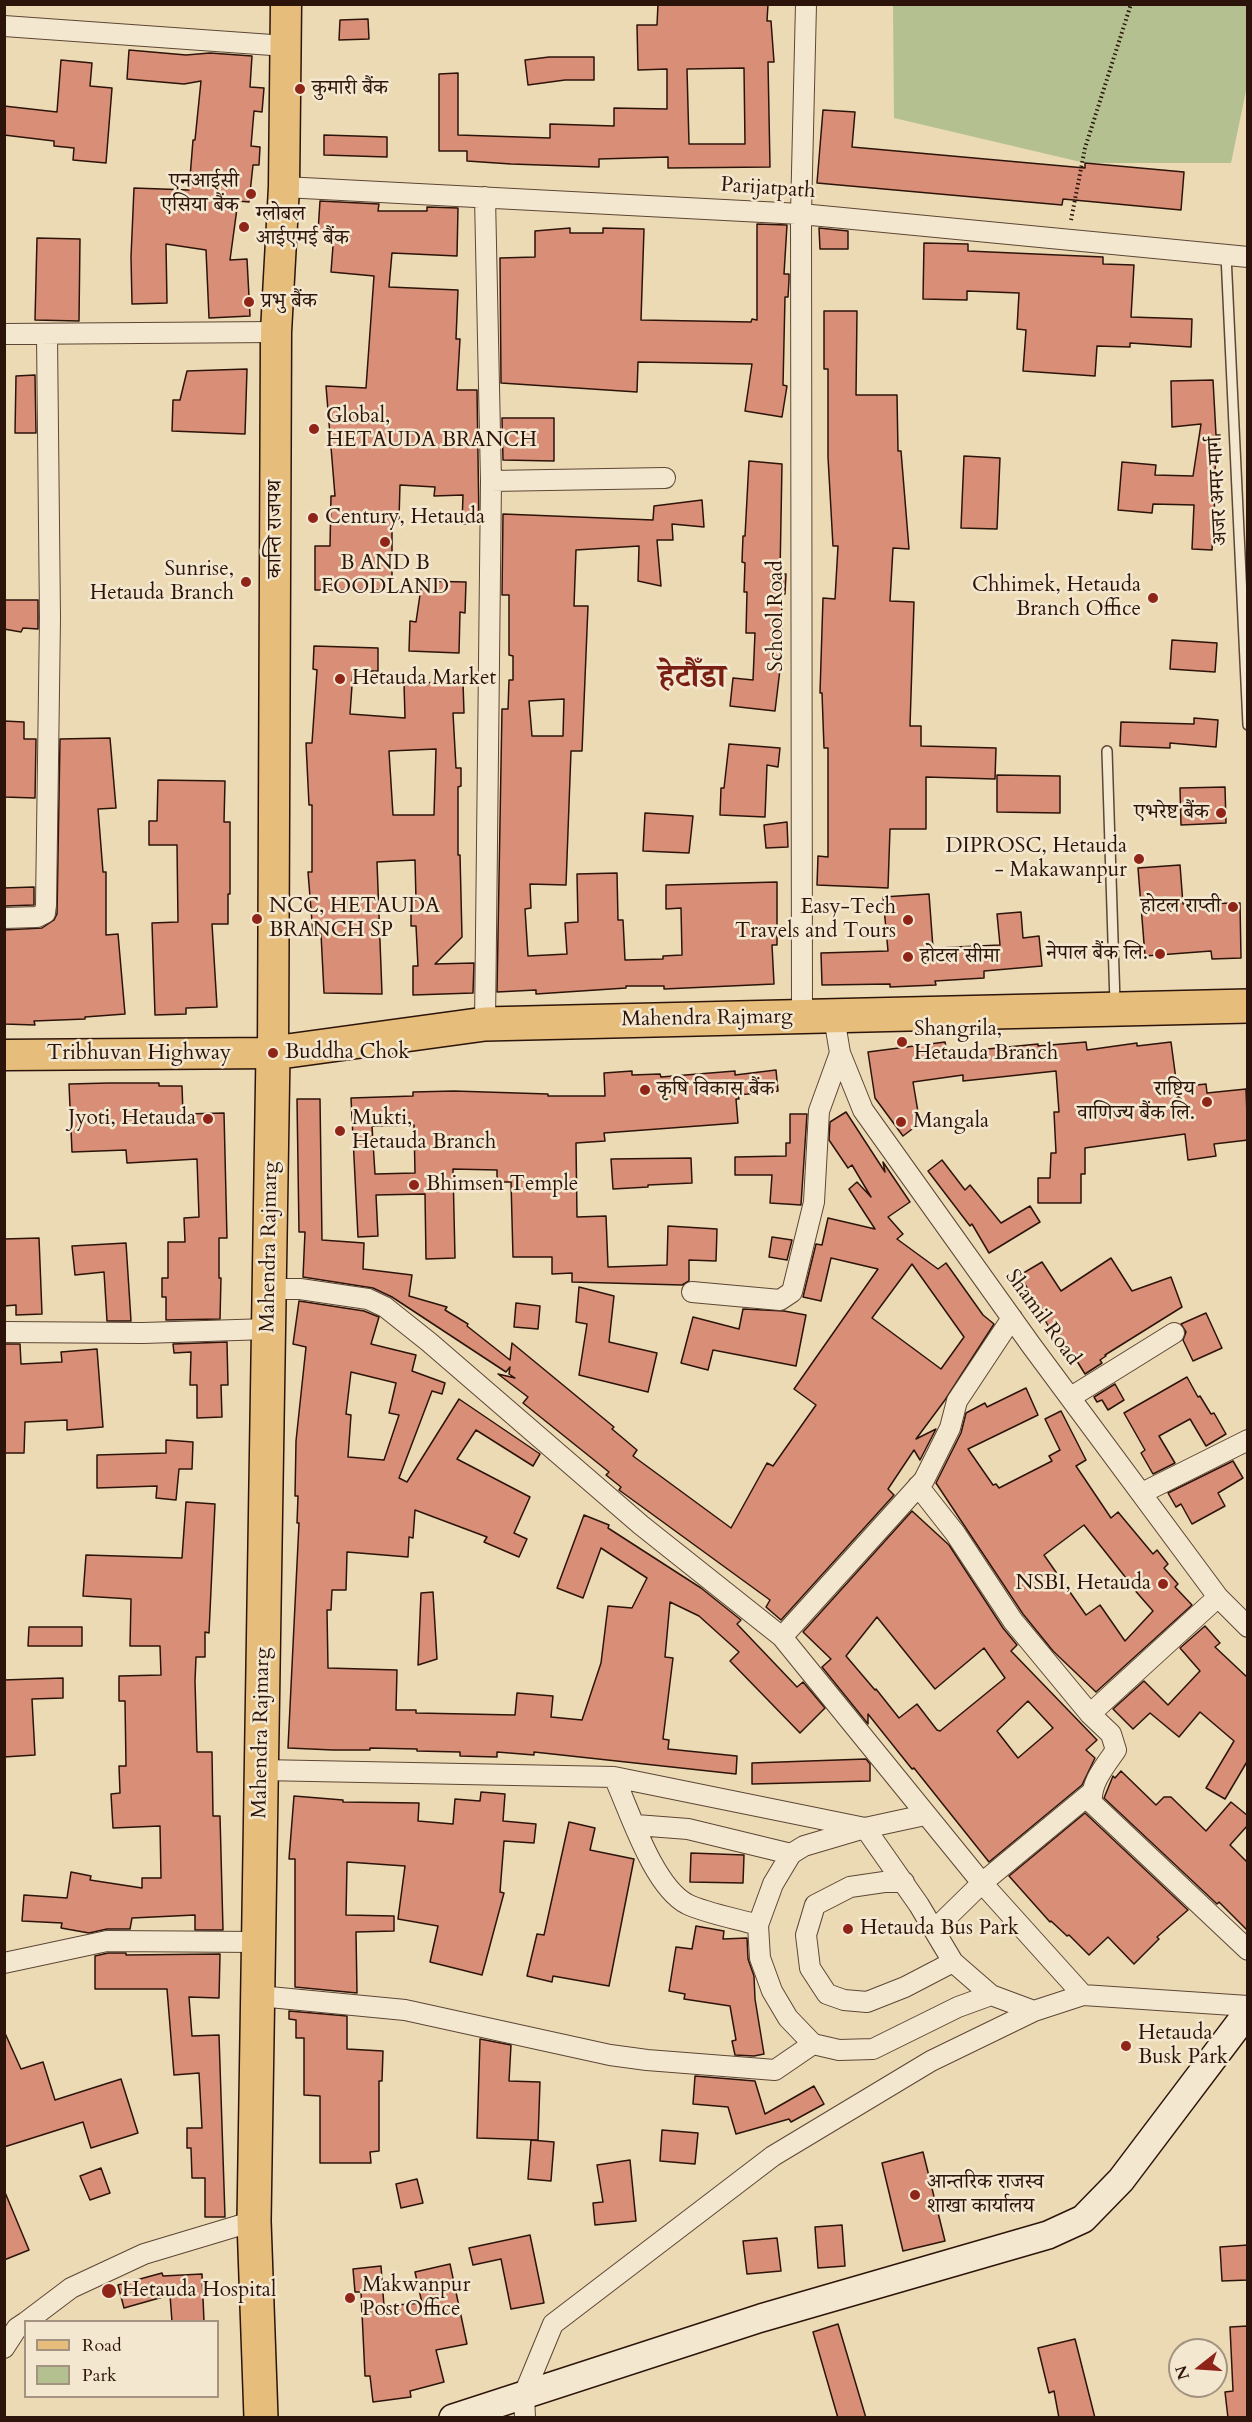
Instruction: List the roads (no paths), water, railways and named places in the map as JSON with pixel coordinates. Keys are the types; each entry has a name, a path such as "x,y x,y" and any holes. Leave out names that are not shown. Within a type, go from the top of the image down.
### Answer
{"highway":[{"name":"Mahendra Rajmarg","path":"261,2418 254,2221 273,1053 485,1024 1248,1006"}],"main road":[{"name":"कान्ति राजपथ","path":"273,1053 276,332 284,187 286,4"},
{"name":"Tribhuvan Highway","path":"4,1055 273,1053"}],"street":[{"name":"School Road","path":"806,4 801,214 818,1017"},
{"path":"4,26 286,46"},
{"name":"Parijatpath","path":"284,187 801,214 1248,257"},
{"path":"485,197 491,481 485,1024"},
{"path":"4,334 47,336 276,332"},
{"path":"4,918 38,917 45,912 46,904 50,618 47,336"},
{"path":"491,481 665,477"},
{"name":"Shamil Road","path":"818,1017 840,1053 863,1110 1218,1597 1248,1626"},
{"path":"692,1292 780,1300 792,1292 814,1202 819,1111 840,1053"},
{"path":"269,1288 300,1289 368,1299 386,1307 641,1524 782,1637 982,1883 1083,1995"},
{"path":"782,1637 924,1480 950,1428 957,1401 1012,1317"},
{"path":"4,1332 143,1333 268,1329"},
{"path":"1071,1397 1174,1333"},
{"path":"1142,1493 1248,1440"},
{"path":"918,1486 955,1533 1013,1621 1090,1714 1111,1734 1116,1750 1102,1770 1091,1793 982,1883 935,1929"},
{"path":"1090,1714 1218,1597"},
{"path":"261,1770 614,1777 865,1828 935,1929 953,1962 991,1995 1034,2011"},
{"path":"614,1777 654,1866 667,1888 687,1904 758,1924"},
{"path":"1091,1793 1092,1803 1110,1823 1152,1858 1248,1950"},
{"path":"925,1815 865,1828 804,1846 791,1854 773,1884 758,1924 760,1958 772,1991 788,2018 813,2044 839,2050 873,2049 958,2007 991,1995"},
{"path":"636,1825 688,1829 791,1854"},
{"path":"904,1882 884,1882 850,1887 815,1905 806,1935 810,1968 827,1994 844,2000 867,2001 905,1987 953,1962"},
{"path":"4,1963 107,1941 258,1942"},
{"path":"524,2406 553,2324 773,2156 931,2061 1034,2011 1083,1995 1248,2006"},
{"path":"259,1996 405,2010 610,2055 647,2060 775,2070 813,2044"},
{"path":"453,2418 524,2406 761,2318 1048,2235 1083,2218 1121,2181 1248,2012"},
{"path":"29,2320 71,2288 144,2254 254,2221"},
{"path":"4,2348 17,2328 24,2323"}],"lane":[{"name":"अजर अमर मार्ग","path":"1226,255 1248,725"},
{"path":"1107,751 1115,1010"}],"place":[{"name":"कुमारी बैंक","path":"300,89"},
{"name":"एनआईसी एसिया बैंक","path":"251,194"},
{"name":"ग्लोबल आईएमई बैंक","path":"244,227"},
{"name":"प्रभु बैंक","path":"249,302"},
{"name":"Global, HETAUDA BRANCH","path":"314,429"},
{"name":"Century, Hetauda","path":"313,518"},
{"name":"B AND B FOODLAND","path":"385,542"},
{"name":"Sunrise, Hetauda Branch","path":"246,582"},
{"name":"Chhimek, Hetauda Branch Office","path":"1153,598"},
{"name":"Hetauda Market","path":"340,679"},
{"name":"एभरेष्ट बैंक","path":"1221,813"},
{"name":"DIPROSC, Hetauda - Makawanpur","path":"1139,859"},
{"name":"होटल राप्ती","path":"1233,907"},
{"name":"NCC, HETAUDA BRANCH SP","path":"257,919"},
{"name":"Easy-Tech Travels and Tours","path":"908,920"},
{"name":"नेपाल बैंक लि.","path":"1160,954"},
{"name":"होटल सीमा","path":"908,957"},
{"name":"Shangrila, Hetauda Branch","path":"902,1042"},
{"name":"Buddha Chok","path":"273,1053"},
{"name":"कृषि विकास बैंक","path":"645,1090"},
{"name":"राष्ट्रिय वाणिज्य बैंक लि.","path":"1207,1102"},
{"name":"Jyoti, Hetauda","path":"208,1119"},
{"name":"Mangala","path":"901,1122"},
{"name":"Mukti, Hetauda Branch","path":"340,1131"},
{"name":"Bhimsen Temple","path":"414,1185"},
{"name":"NSBI, Hetauda","path":"1163,1584"},
{"name":"Hetauda Bus Park","path":"848,1929"},
{"name":"Hetauda Busk Park","path":"1126,2046"},
{"name":"आन्तरिक राजस्व शाखा कार्यालय","path":"915,2195"},
{"name":"Hetauda Hospital","path":"109,2291"},
{"name":"Makwanpur Post Office","path":"350,2298"}],"district":[{"name":"हेटौँडा","path":"692,679"}]}
